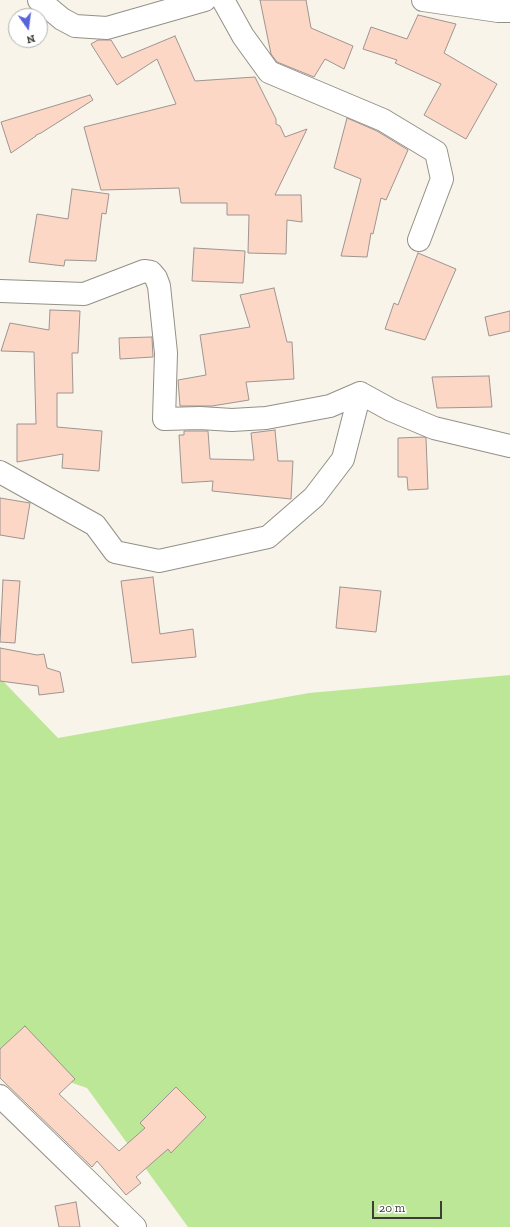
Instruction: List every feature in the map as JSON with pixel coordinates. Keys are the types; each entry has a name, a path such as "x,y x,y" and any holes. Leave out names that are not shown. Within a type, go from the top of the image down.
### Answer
{"street":[{"path":"39,0 62,19 75,26 96,28 107,28 205,0"},
{"path":"223,0 243,36 269,72 383,120 436,152 442,179 419,240"},
{"path":"423,0 498,11 510,11"},
{"path":"0,291 84,294 144,271 151,272 156,278 159,286 166,353 164,419 200,418 232,420 266,418 330,406 360,393"},
{"path":"360,393 391,410 434,428 510,446"},
{"path":"0,472 95,526 115,552 159,561 268,536 314,497 343,459 360,393"},
{"path":"0,1096 135,1227"}],"green space":[{"path":"510,675 510,1227 188,1227 87,1088 0,1058 0,678 58,738 309,693"}],"building":[{"path":"260,0 306,0 311,28 353,46 344,69 325,59 314,77 277,62 271,54"},
{"path":"418,15 456,24 444,53 497,84 466,139 424,115 441,84 395,63 397,60 363,49 371,27 407,39"},
{"path":"175,36 195,81 255,77 276,119 276,124 280,126 285,137 307,129 275,195 301,195 302,222 287,220 286,254 248,253 249,215 227,215 227,203 181,203 179,188 101,190 84,127 176,104 157,59 117,85 91,44 98,40 111,40 122,58"},
{"path":"90,95 93,100 36,135 11,153 1,122"},
{"path":"347,118 377,131 408,150 386,200 381,198 373,234 371,233 367,257 341,256 361,179 334,168"},
{"path":"72,189 109,194 106,214 102,213 96,261 65,260 64,266 29,262 37,214 68,219"},
{"path":"194,248 245,251 243,283 192,281"},
{"path":"418,253 456,269 425,340 385,329 394,303 398,305"},
{"path":"274,288 287,342 292,342 294,379 246,382 249,400 212,406 180,406 178,380 206,375 200,335 250,327 240,295"},
{"path":"50,310 80,311 78,353 72,353 73,393 57,393 57,427 102,431 99,471 62,468 63,454 17,462 17,424 36,424 34,352 1,351 10,323 49,330"},
{"path":"510,311 510,331 489,336 485,317"},
{"path":"152,337 153,357 120,359 119,338"},
{"path":"489,376 492,407 437,408 432,377"},
{"path":"275,430 278,461 293,461 291,499 212,491 213,481 182,483 179,435 184,435 184,431 208,431 210,459 254,460 251,433"},
{"path":"398,438 426,438 428,489 408,490 407,477 398,477"},
{"path":"0,498 30,503 24,539 0,535"},
{"path":"153,577 160,634 193,629 196,657 132,663 121,581"},
{"path":"3,580 20,581 15,643 0,642"},
{"path":"340,587 381,591 376,632 336,628"},
{"path":"0,648 37,655 44,654 47,668 60,672 64,692 39,695 38,686 0,681"},
{"path":"25,1026 75,1079 59,1094 119,1151 145,1128 140,1123 176,1087 206,1117 171,1153 168,1149 136,1177 141,1183 126,1195 97,1161 92,1167 0,1078 0,1049"},
{"path":"76,1202 80,1227 59,1227 55,1206"}]}
